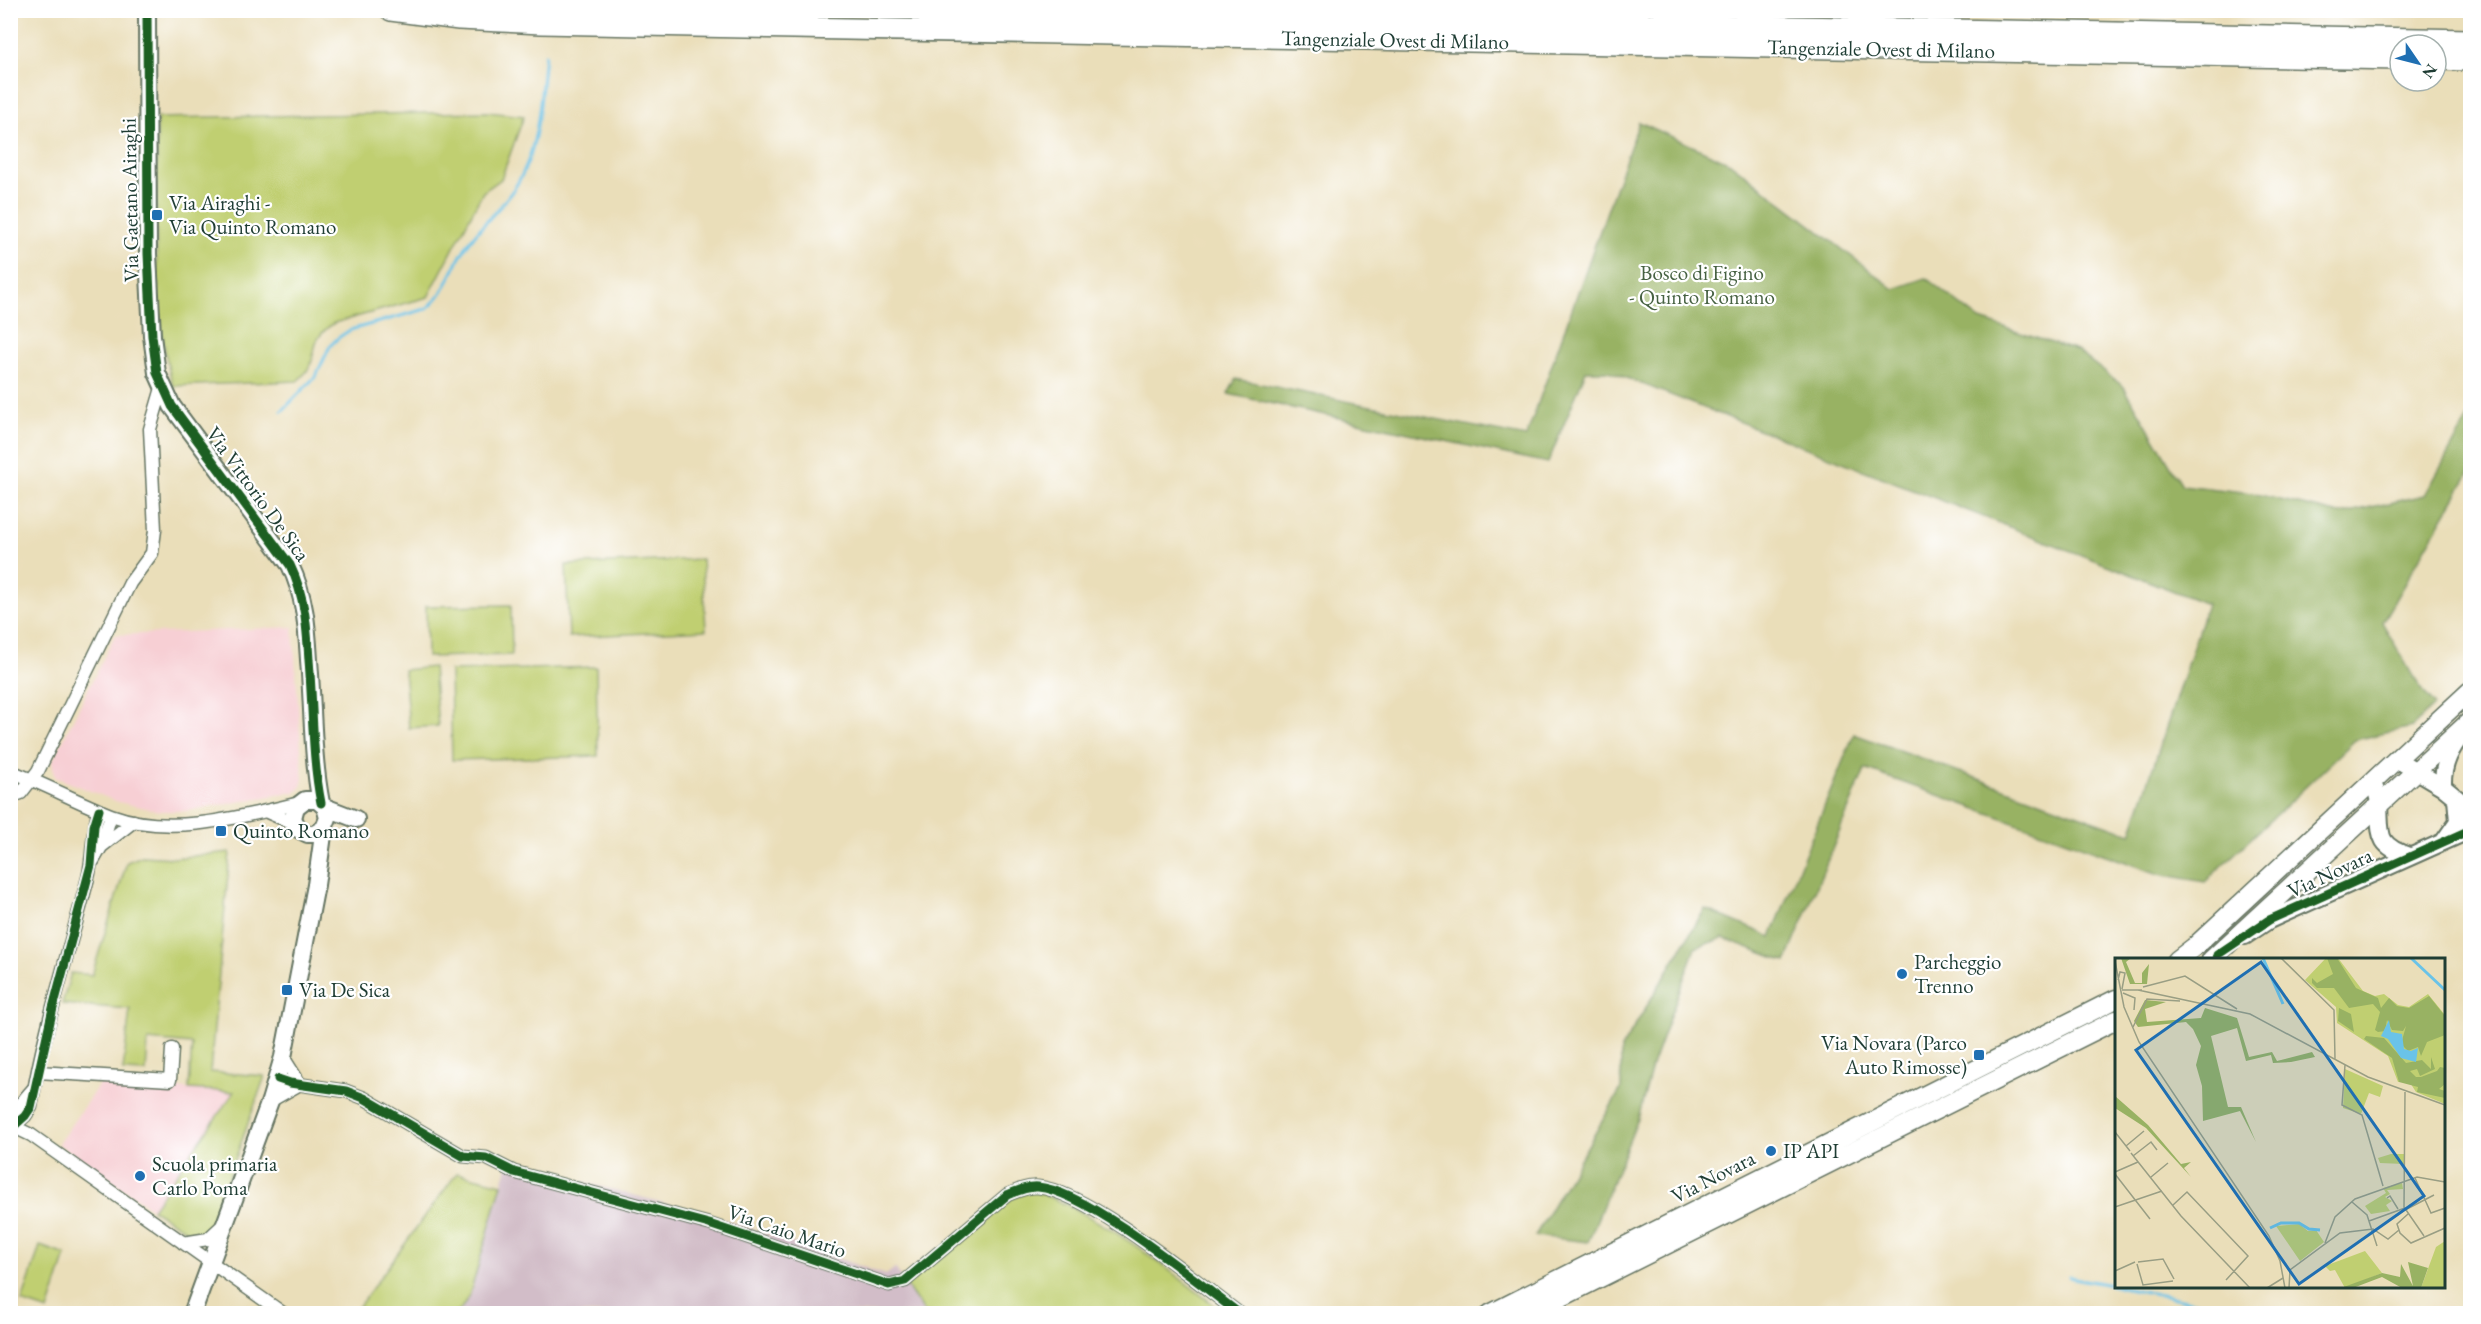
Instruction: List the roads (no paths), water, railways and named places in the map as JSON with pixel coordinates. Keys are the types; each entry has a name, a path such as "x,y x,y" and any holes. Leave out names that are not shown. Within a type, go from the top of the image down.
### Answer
{"highway":[{"name":"Tangenziale Ovest di Milano","path":"391,10 468,20 553,24 2388,59"},
{"name":"Tangenziale Ovest di Milano","path":"925,10 2470,40"},
{"path":"2448,59 2470,60"}],"main road":[{"name":"Via Novara","path":"2179,958 2470,691"},
{"name":"Via Novara","path":"2214,957 2470,722"},
{"name":"Via Novara","path":"1490,1314 2115,1000"},
{"name":"Via Novara","path":"1528,1314 2115,1020"}],"street":[{"name":"Via Gaetano Airaghi","path":"10,797 21,792 44,760 130,583 152,553 155,541 150,429 162,388 157,373 152,336 148,266 147,10"},
{"name":"Via Vittorio De Sica","path":"162,388 172,406 290,566 298,581 307,622 316,778 313,815 319,866 278,1079 192,1314"},
{"path":"153,420 172,406"},
{"name":"Via Novara","path":"2443,787 2442,774 2446,760 2470,722"},
{"path":"2396,759 2443,787 2470,809"},
{"path":"10,771 111,815 167,826 265,811 352,819"},
{"name":"Via Novara","path":"2373,782 2380,804 2379,830 2384,840 2397,852 2409,856"},
{"path":"2444,841 2458,821 2456,799"},
{"path":"99,810 94,826 91,865 34,1089 13,1117 12,1126 31,1135 284,1314"},
{"path":"265,811 313,815"},
{"path":"91,865 101,847 111,815"},
{"path":"101,847 134,821"},
{"name":"Via Novara","path":"2214,957 2269,920 2470,830"},
{"path":"38,1072 170,1080 172,1049"},
{"path":"270,1101 300,1084 283,1057"},
{"name":"Via Caio Mario","path":"278,1079 346,1091 364,1098 463,1156 489,1160 514,1172 709,1224 889,1285 905,1281 1007,1195 1027,1187 1040,1187 1062,1194 1095,1211 1240,1314"},
{"path":"183,1243 208,1239 226,1222"}],"waterway":[{"path":"282,411 316,376 330,346 338,338 350,330 426,309 438,297 475,234 504,202 525,170 538,121 545,55"},
{"path":"2069,1277 2115,1286"},
{"path":"2127,1288 2254,1314"}],"place":[{"name":"Via Airaghi - Via Quinto Romano","path":"157,215"},
{"name":"Quinto Romano","path":"221,831"},
{"name":"Parcheggio Trenno","path":"1902,974"},
{"name":"Via De Sica","path":"287,990"},
{"name":"Via Novara (Parco Auto Rimosse)","path":"1979,1055"},
{"name":"IP API","path":"1771,1151"},
{"name":"Scuola primaria Carlo Poma","path":"140,1176"}],"park label":[{"name":"Bosco di Figino - Quinto Romano","path":"1702,285"}]}
